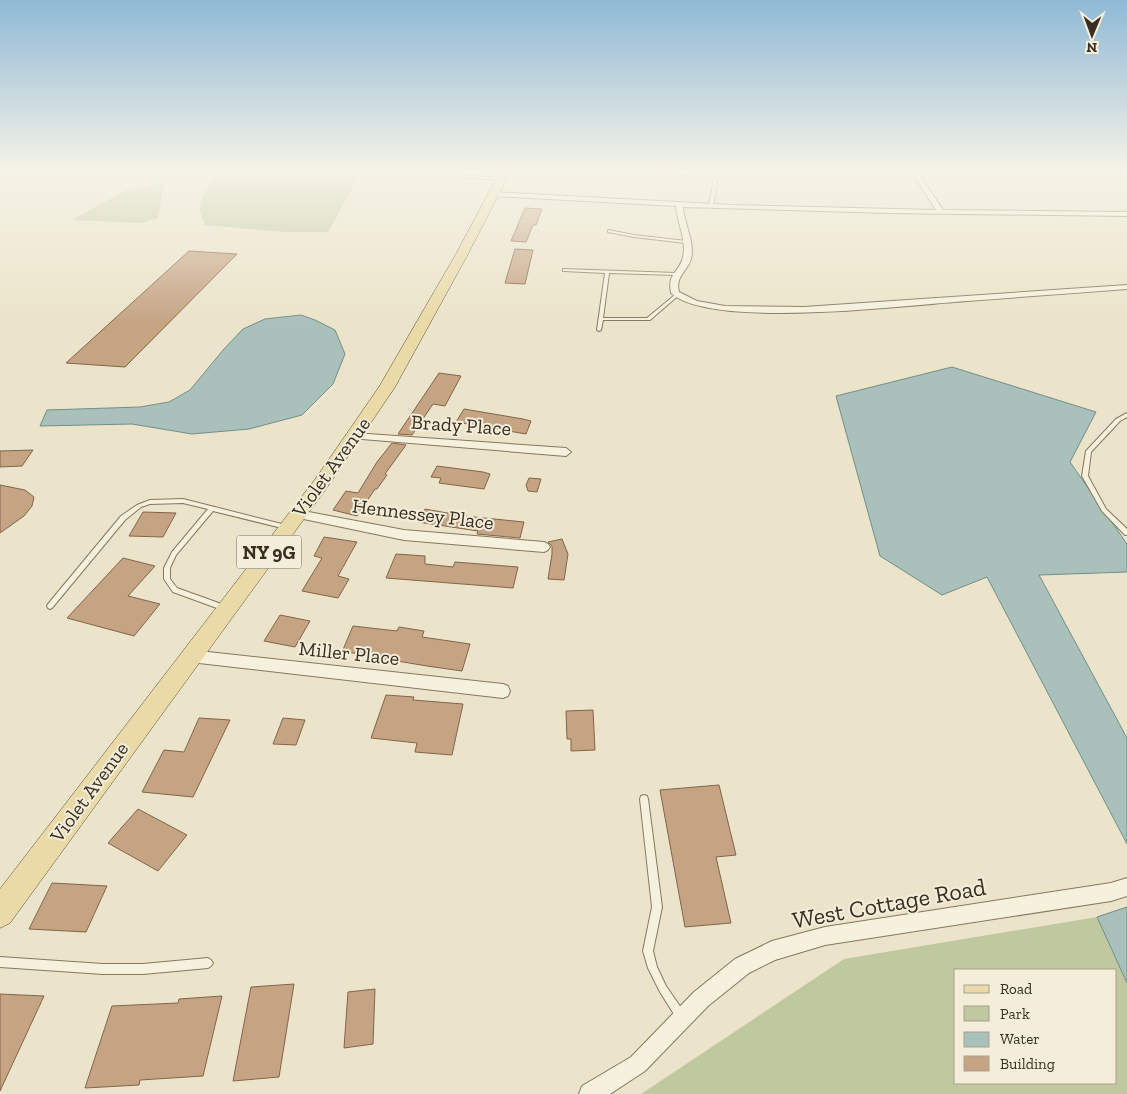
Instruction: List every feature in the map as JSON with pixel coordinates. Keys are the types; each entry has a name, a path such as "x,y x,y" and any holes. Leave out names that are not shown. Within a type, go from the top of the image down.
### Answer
{"main road":[{"name":"Violet Avenue","path":"0,913 354,436 387,387 418,334 479,221"}],"street":[{"path":"681,221 688,258 676,274 673,284 677,295 716,306 769,310 857,308 1127,287"},
{"name":"Brady Place","path":"354,436 566,452"},
{"name":"Hennessey Place","path":"293,520 404,534 544,547"},
{"name":"Miller Place","path":"190,656 503,691"},
{"name":"West Cottage Road","path":"590,1094 638,1064 701,999 742,966 772,951 825,936 1111,892 1127,887"}],"lane":[{"path":"609,231 686,242"},
{"path":"564,270 676,274"},
{"path":"599,330 607,272"},
{"path":"600,319 648,319 677,295"},
{"path":"1127,415 1118,420 1088,452 1085,476 1104,510 1127,533"},
{"path":"50,606 123,518 139,506 150,502 172,500 293,520"},
{"path":"212,508 174,554 167,568 168,579 175,590 226,608"},
{"path":"644,799 657,907 648,951 653,968 663,989 683,1018"},
{"path":"0,962 102,969 143,969 208,964"}],"green space":[{"path":"97,221 148,221 142,223"},
{"path":"204,221 334,221 328,232 284,232 205,225"},
{"path":"1097,917 1127,983 1127,1094 641,1094 844,959"}],"water":[{"path":"301,315 335,330 345,354 333,384 302,415 249,429 192,434 132,424 40,426 47,410 140,407 169,402 190,390 243,329 265,319"},
{"path":"952,367 1096,412 1070,462 1127,544 1127,572 1039,575 1127,738 1127,844 987,577 942,595 880,556 836,396"},
{"path":"1127,907 1127,983 1097,917"}],"building":[{"path":"519,221 537,221 536,225 533,225 526,242 511,241"},
{"path":"515,249 533,250 525,284 505,283"},
{"path":"189,251 237,254 125,367 66,363"},
{"path":"439,373 461,376 445,406 433,404 412,435 398,434"},
{"path":"464,409 531,421 526,434 456,422"},
{"path":"392,443 406,445 357,516 333,510 346,491 358,493 377,462"},
{"path":"33,450 22,466 0,467 0,451"},
{"path":"437,466 490,474 484,489 439,483 441,478 431,477"},
{"path":"529,478 541,479 537,492 528,491 526,485"},
{"path":"0,485 25,490 34,497 32,506 24,516 0,533"},
{"path":"425,509 464,516 524,522 520,538 477,534 478,531 418,522"},
{"path":"143,512 176,513 163,537 129,536"},
{"path":"324,537 357,542 338,576 349,579 338,598 302,591 322,558 314,556"},
{"path":"562,539 568,554 564,580 548,579 552,546 548,542"},
{"path":"396,554 425,556 425,564 453,567 455,562 518,567 513,588 386,578"},
{"path":"123,558 155,566 128,596 160,604 134,636 67,618"},
{"path":"280,615 310,621 295,647 264,641"},
{"path":"353,626 397,631 399,627 424,631 422,637 470,644 462,671 427,666 385,659 386,656 342,652"},
{"path":"386,695 414,697 413,700 463,704 452,755 415,752 417,743 371,738"},
{"path":"593,710 595,750 571,751 571,739 567,739 566,711"},
{"path":"199,718 230,720 193,797 142,792 164,750 184,752"},
{"path":"283,718 305,720 296,745 273,744"},
{"path":"719,785 736,855 716,857 731,923 685,927 660,790"},
{"path":"138,809 187,835 158,871 108,843"},
{"path":"52,883 107,886 86,932 29,929"},
{"path":"294,984 279,1077 233,1081 251,987"},
{"path":"375,989 373,1044 344,1048 348,992"},
{"path":"0,994 44,996 0,1091"},
{"path":"222,996 203,1076 140,1080 139,1085 85,1088 112,1006 178,1003 179,999"}]}
